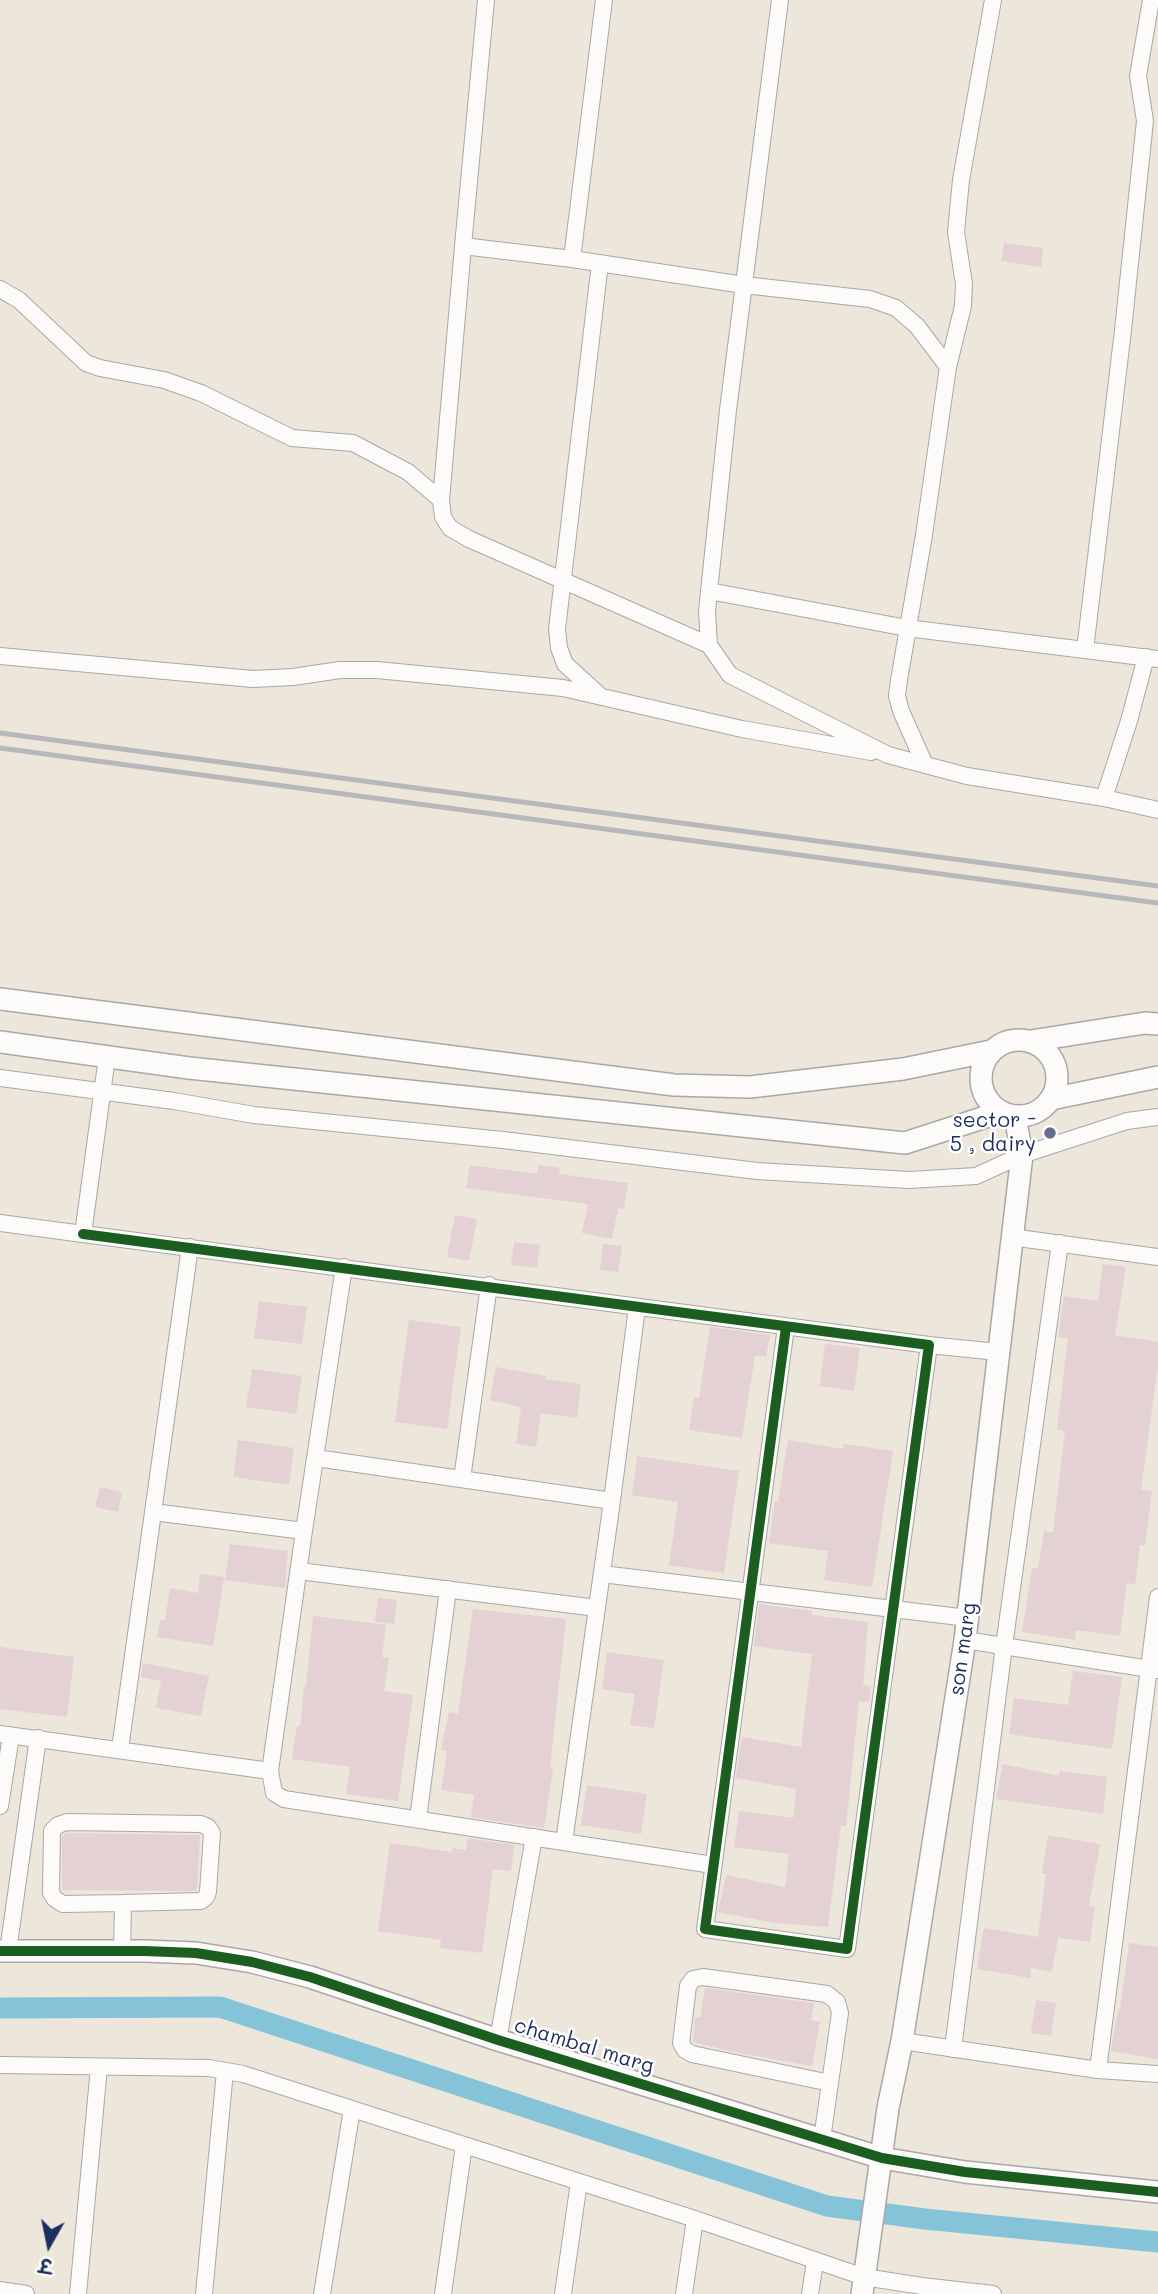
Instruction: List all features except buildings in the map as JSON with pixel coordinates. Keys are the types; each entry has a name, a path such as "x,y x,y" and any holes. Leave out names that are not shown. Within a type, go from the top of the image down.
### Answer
{"street":[{"path":"486,0 440,500 443,517 450,528 469,539 709,645 730,675 888,755"},
{"path":"572,259 604,0"},
{"path":"709,645 707,611 728,410 780,0"},
{"path":"925,765 901,711 897,695 948,367 963,306 964,284 956,232 961,180 993,0"},
{"path":"1085,650 1123,330 1144,121 1138,76 1151,0"},
{"path":"463,246 572,259 744,285 870,299 895,308 917,326 948,367"},
{"path":"599,694 565,664 559,648 557,629 600,263"},
{"path":"0,289 19,300 86,363 164,380 201,393 292,438 353,443 408,472 440,500"},
{"path":"709,591 907,628 1152,658 1104,798"},
{"path":"0,656 253,679 293,677 340,670 377,670 563,688 599,694 742,729 888,755 967,776 1104,798 1158,810"},
{"path":"0,999 674,1085 750,1087 903,1069 991,1051 1017,1039 1031,1041 1145,1023 1158,1024"},
{"path":"1031,1041 1043,1048 1058,1072 1052,1099"},
{"path":"0,1042 188,1068 905,1143 1008,1114 1029,1115 1052,1099 1158,1077"},
{"path":"991,1051 984,1063 981,1077 983,1091 990,1103 1008,1114"},
{"path":"83,1234 107,1057"},
{"path":"0,1079 174,1101 254,1115 537,1143 757,1171 909,1180 976,1176 1022,1155 1127,1121 1158,1117"},
{"name":"son marg","path":"865,2277 888,2108 902,2041 968,1618 1022,1155 1008,1114"},
{"path":"0,1223 489,1285 786,1327 998,1352"},
{"path":"1012,1237 1158,1257"},
{"path":"953,2049 1004,1646 1060,1243"},
{"path":"120,1749 190,1247"},
{"path":"344,1267 270,1771 274,1793 284,1799 713,1865"},
{"path":"462,1479 489,1285"},
{"path":"564,1842 637,1307"},
{"path":"786,1327 705,1929 847,1949 929,1345"},
{"path":"316,1458 612,1501"},
{"path":"153,1512 304,1531"},
{"path":"299,1571 597,1608"},
{"path":"602,1574 968,1618"},
{"path":"418,1819 448,1589"},
{"path":"1098,2070 1153,1670 1158,1597"},
{"path":"965,1640 1153,1670"},
{"path":"0,1806 5,1735 270,1771"},
{"path":"4,1951 38,1738"},
{"path":"67,1822 201,1824 208,1827 212,1833 206,1897 201,1901 123,1903 63,1904 55,1899 51,1893 52,1831 58,1825 67,1822"},
{"path":"498,2040 534,1837"},
{"path":"122,1951 123,1903"},
{"name":"chambal marg","path":"4,1951 196,1953 252,1962 310,1977 498,2040 882,2158 964,2172 1158,2192"},
{"path":"822,2139 830,2083 840,2013 836,2002 827,1994 703,1977 693,1979 688,1986 681,2043 685,2050 692,2054 830,2083"},
{"path":"902,2041 1098,2070 1158,2074"},
{"path":"0,2066 209,2068 243,2074 695,2219 865,2277 921,2290 993,2294"},
{"path":"78,2294 99,2067"},
{"path":"204,2294 225,2071"},
{"path":"322,2294 352,2109"},
{"path":"443,2294 464,2145"},
{"path":"563,2294 579,2182"},
{"path":"684,2294 695,2219"},
{"path":"810,2294 815,2262"},
{"path":"0,2290 26,2294"}],"waterway":[{"path":"0,2008 220,2007 827,2206 925,2219 1158,2242"}],"railway":[{"path":"0,733 1158,886"},
{"path":"0,748 1158,903"}],"cycle path":[{"path":"83,1234 929,1345 847,1949 705,1929 786,1327"},
{"path":"0,1951 196,1953 252,1962 310,1977 498,2040 882,2158 965,2172 1158,2192"}],"place":[{"name":"sector - 5 , dairy","path":"1050,1133"}]}
